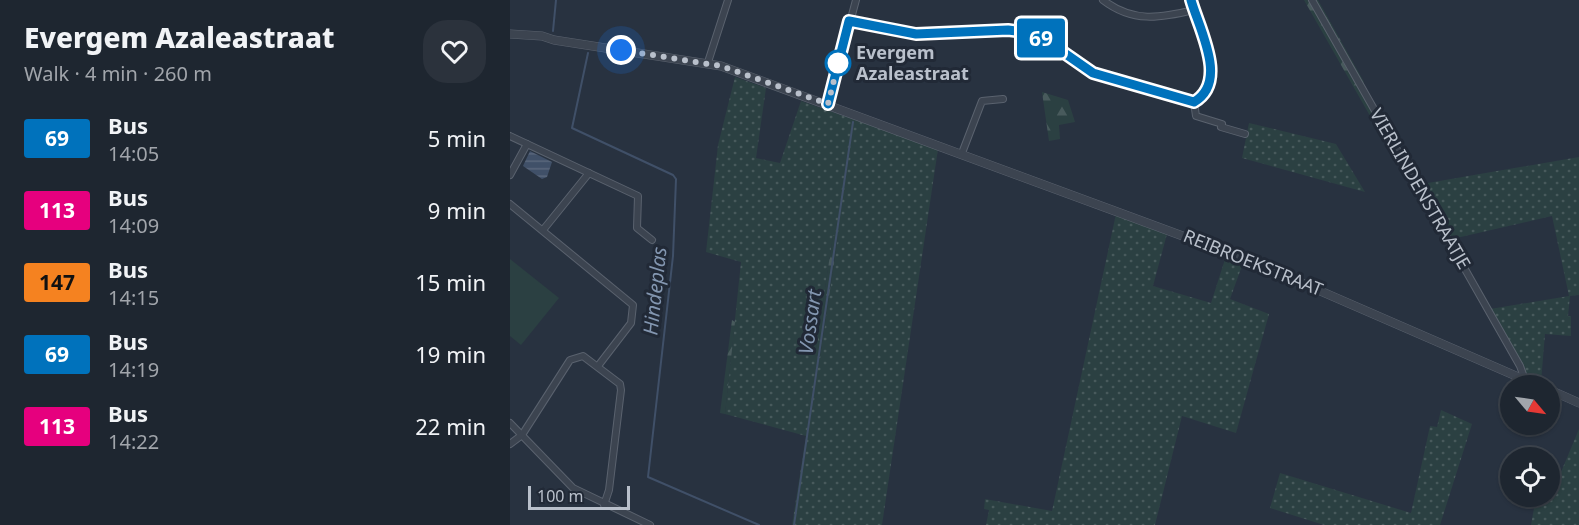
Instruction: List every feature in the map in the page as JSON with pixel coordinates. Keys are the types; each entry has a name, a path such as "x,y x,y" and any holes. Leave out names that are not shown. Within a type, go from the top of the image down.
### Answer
{"street":[{"path":"708,62 728,0"},
{"path":"828,104 856,0"},
{"path":"1104,0 1119,11 1143,18 1161,18 1194,10"},
{"path":"1191,0 1212,76 1207,92 1194,102"},
{"name":"VIERLINDENSTRAATJE","path":"1312,0 1523,375"},
{"path":"849,21 916,34 1008,30 1024,32 1050,43 1093,73 1194,102"},
{"name":"REIBROEKSTRAAT","path":"510,34 708,62 962,153 1256,263 1514,375"},
{"path":"962,153 982,100 1003,99"},
{"path":"1194,102 1196,116 1222,123 1221,127 1245,134"},
{"path":"510,136 638,196 636,228 652,240"},
{"path":"510,175 527,144"},
{"path":"543,230 589,173"},
{"path":"510,204 633,305 631,323 598,366"},
{"path":"510,444 522,435 570,360 583,356 620,384 621,390 609,490 604,505"},
{"path":"1560,394 1579,403"},
{"path":"510,423 573,488 604,505 651,525"}],"green space":[{"path":"1304,0 1318,0 1364,82 1357,87 1394,149 1390,151"},
{"path":"735,77 766,88 756,158 780,163 801,101 938,149 882,525 792,525 806,436 725,414 741,262 706,252 718,145","holes":["833,236 838,237 820,357 815,355"]},
{"path":"1042,92 1068,100 1075,122 1059,125 1060,139 1049,141"},
{"path":"1249,123 1336,144 1365,192 1242,158"},
{"path":"1579,157 1579,295 1570,296 1568,316 1571,316 1571,336 1545,334 1542,375 1527,375 1490,309 1569,296 1552,216 1452,239 1422,184"},
{"path":"1116,214 1167,234 1153,286 1211,303 1226,256 1243,263 1230,299 1269,314 1236,433 1182,416 1155,525 986,525 989,510 984,509 985,499 1052,511"},
{"path":"833,235 838,237 820,357 815,355"},
{"path":"510,259 559,298 521,345 510,336"},
{"path":"732,320 735,322 725,414 720,413"},
{"path":"1441,410 1472,424 1440,525 1324,525 1270,508 1280,473 1411,513 1430,426 1437,427"},
{"path":"1579,429 1579,525 1531,525 1534,507 1560,507 1561,472"}],"water":[{"path":"530,151 552,162 547,177 542,179 523,166"}],"waterway":[{"name":"Hindeplas","path":"553,31 556,0"},
{"name":"Hindeplas","path":"588,53 572,128 673,175 676,179 673,256 648,477 759,525"},
{"name":"Vossart","path":"794,525 853,122"}],"bus line":[{"name":"69","path":"828,104 849,21 916,34 1008,30 1024,32 1050,43 1093,73 1194,102 1207,92 1212,76 1191,0"}],"place":[{"name":"Evergem Azaleastraat","path":"838,63"}],"route":[{"path":"621,50 697,63 708,62 828,104 839,60 838,63"}]}
